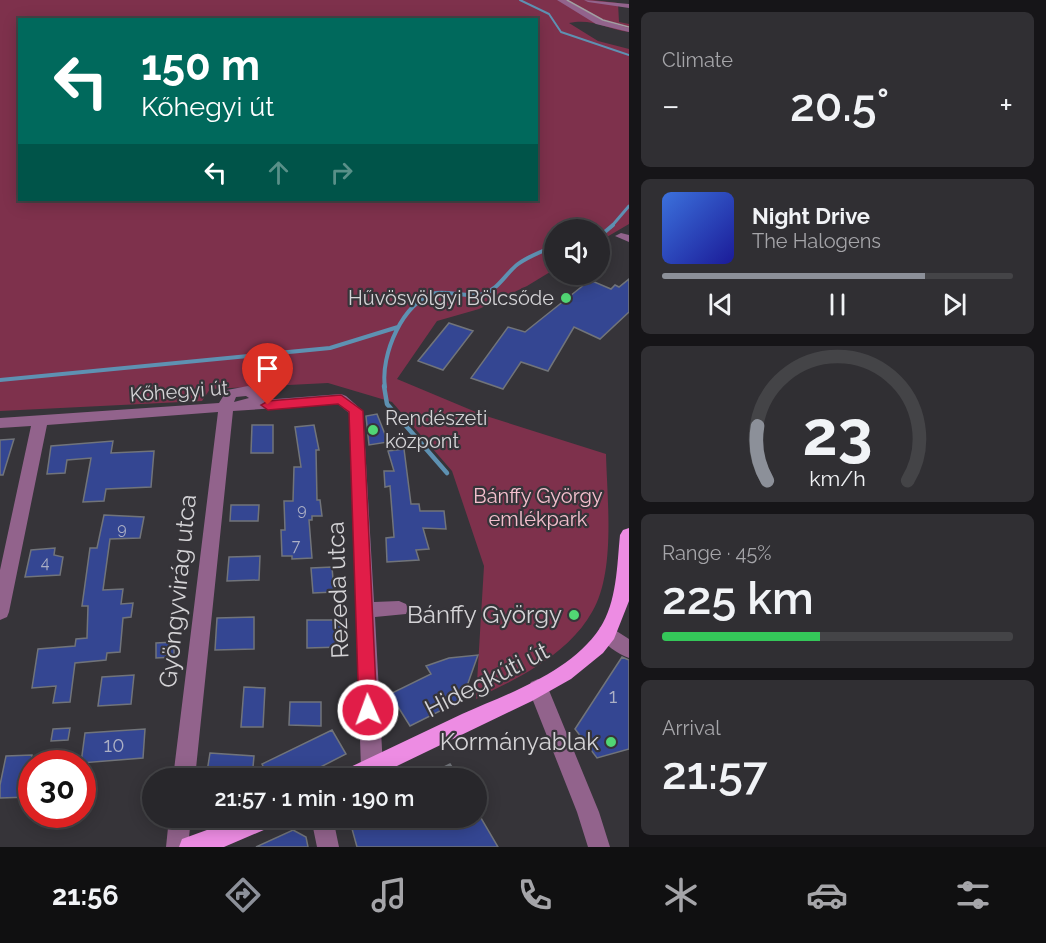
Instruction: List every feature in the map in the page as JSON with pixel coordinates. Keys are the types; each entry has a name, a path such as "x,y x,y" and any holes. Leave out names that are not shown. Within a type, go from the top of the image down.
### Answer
{"main road":[{"name":"Hidegkúti út","path":"372,768 538,688 587,655 607,633 619,604 629,535"},
{"path":"190,847 242,828"}],"street":[{"path":"561,0 599,22 629,30"},
{"path":"588,0 629,6"},
{"name":"Kőhegyi út","path":"0,423 226,409 341,399 356,411"},
{"name":"Gyöngyvirág utca","path":"185,768 226,409"},
{"name":"Rezeda utca","path":"356,411 372,768"},
{"path":"0,612 40,421"},
{"path":"364,610 399,609"},
{"path":"607,633 629,650"},
{"path":"538,688 588,812 599,847"},
{"path":"177,847 179,828"},
{"path":"324,828 328,847"}],"green space":[{"name":"Bánffy György emlékpark","path":"0,0 593,0 618,3 619,22 629,24 629,32 592,23 569,23 598,41 629,49 629,224 610,235 610,219 544,219 544,276 479,309 437,321 397,379 483,415 606,454 608,535 604,577 600,596 592,612 568,642 545,661 476,699 484,566 452,471 392,402 328,383 210,389 202,401 0,411"}],"building":[{"path":"629,279 629,312 600,339 574,327 548,371 521,362 503,389 471,378 508,327 525,332 584,285 602,285 611,289 615,285 619,287"},
{"path":"449,323 473,331 443,370 418,361"},
{"name":"Rendészeti központ","path":"377,414 388,442 369,445 366,416"},
{"path":"252,425 273,425 273,453 251,453"},
{"path":"314,425 319,450 316,450 317,500 320,500 322,516 312,516 312,520 309,520 312,558 292,559 292,556 282,556 281,530 285,530 284,501 293,501 294,467 301,467 295,427"},
{"path":"14,439 3,475 0,475 0,440"},
{"path":"113,441 111,453 154,451 151,487 106,489 104,501 83,502 91,458 67,460 65,473 47,474 51,446"},
{"path":"404,449 411,504 419,504 420,511 444,511 446,529 423,528 429,549 416,550 419,560 387,562 386,538 394,537 390,486 385,487 384,471 394,471 388,451"},
{"path":"231,505 259,505 258,521 230,521"},
{"path":"104,515 144,517 140,538 110,539 103,590 123,589 121,604 133,603 131,617 123,618 120,652 107,653 106,660 75,663 70,702 53,703 56,686 32,688 38,649 75,646 76,639 87,638 88,606 82,606 90,548 97,548"},
{"path":"55,548 54,555 63,557 60,575 25,577 31,550"},
{"path":"260,556 259,580 227,581 229,557"},
{"path":"332,567 334,592 313,593 311,568"},
{"path":"254,617 254,649 215,650 217,618"},
{"path":"307,620 340,620 341,647 307,648"},
{"path":"174,642 174,657 156,658 156,643"},
{"path":"478,655 462,700 410,726 390,694 431,674 426,666 449,658"},
{"path":"622,657 629,660 629,749 597,758 575,729"},
{"path":"134,675 131,704 98,706 102,677"},
{"path":"244,687 265,688 263,727 241,727"},
{"path":"290,702 321,702 321,726 289,725"},
{"path":"70,728 68,740 51,741 53,729"},
{"path":"145,729 143,758 96,762 96,750 83,750 85,733"},
{"path":"332,730 346,754 319,768 264,768 262,764"},
{"path":"210,753 254,756 253,768 208,768"},
{"path":"6,756 18,756 18,797 0,798 0,785"},
{"path":"352,828 487,828 498,847 357,847"},
{"path":"293,830 306,837 308,847 256,847"}],"waterway":[{"path":"520,0 549,14 561,32 629,55"},
{"path":"612,226 629,206"},
{"path":"385,387 384,374 390,345 396,331 413,306 436,293 471,295 488,292 518,264 544,251"},
{"path":"0,380 330,348 398,327"},
{"path":"384,386 387,404 447,473"}],"tram line":[{"path":"567,0 603,20 629,27"}],"place":[{"name":"Hűvösvölgyi Bölcsőde","path":"566,298"},
{"name":"Rendészeti központ","path":"373,430"},
{"name":"Bánffy György","path":"574,615"},
{"name":"Kormányablak","path":"611,742"}],"route":[{"path":"268,405 341,399 356,411 368,710"}]}
